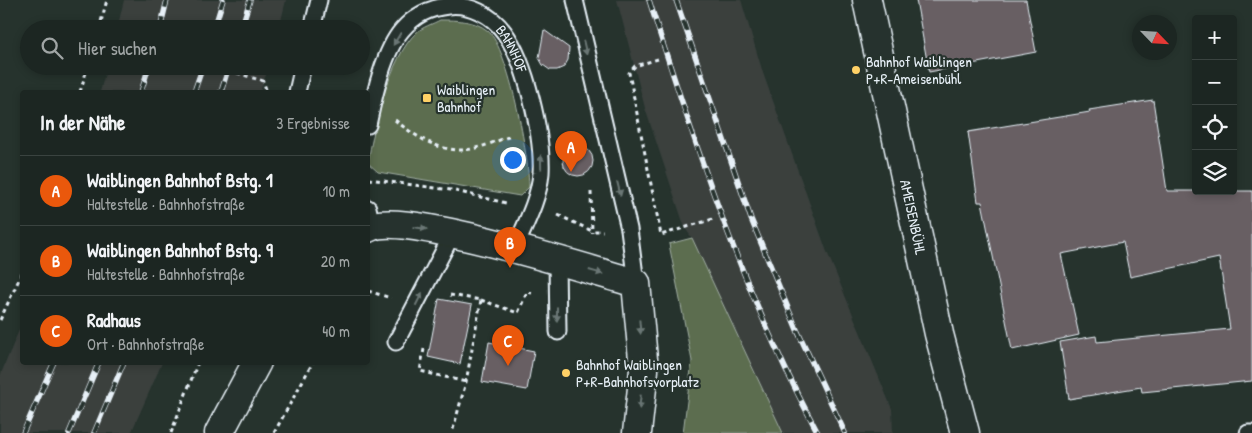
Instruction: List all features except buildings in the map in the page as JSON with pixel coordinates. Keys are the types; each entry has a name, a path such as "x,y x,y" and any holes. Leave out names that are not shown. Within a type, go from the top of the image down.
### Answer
{"street":[{"name":"AMEISENBÜHL","path":"867,0 939,334 965,433"},
{"path":"370,221 453,233 515,248 636,283 644,370 637,433"},
{"path":"219,433 248,369"}],"lane":[{"path":"314,20 319,0"},
{"path":"574,0 629,229 636,283"},
{"name":"BAHNHOF","path":"370,115 373,99 392,46 401,31 414,17 433,7 456,5 468,7 491,20 503,30 512,44 524,76 538,130 541,175 532,209 515,248"},
{"path":"297,90 301,75"},
{"path":"396,342 453,233"},
{"path":"557,261 558,332"}],"path":[{"path":"101,20 107,0"},
{"path":"658,60 635,66 629,73 660,235 713,219"},
{"path":"81,90 85,75"},
{"path":"244,75 263,81 266,90"},
{"path":"373,99 405,128 430,144 457,151 477,148 500,138 538,130"},
{"path":"370,179 452,190 559,216 592,231 612,232"},
{"path":"0,320 20,277"},
{"path":"466,382 420,371 424,347 413,341 417,304 436,292 481,300 518,313 527,292"},
{"path":"452,433 466,382 481,300"},
{"path":"172,433 197,365"},
{"path":"274,433 311,365"}],"shaded area":[{"path":"124,0 286,0 281,20 119,20"},
{"path":"617,0 741,0 763,73 827,252 892,409 893,433 783,433 692,238 685,228 645,108"},
{"path":"105,75 266,75 261,90 101,90"},
{"path":"20,328 20,365 161,365 131,433 0,433 0,376"}],"green space":[{"path":"440,20 471,23 483,27 496,42 510,81 526,153 529,187 520,196 378,172 370,165 374,132 391,76 407,44 424,27"},
{"path":"692,238 783,433 683,433 692,361 669,244"}],"railway":[{"path":"162,20 167,0"},
{"path":"217,20 223,0"},
{"path":"244,20 250,0"},
{"path":"649,0 685,111 744,275 791,381 818,433"},
{"path":"676,0 751,219 798,332 845,433"},
{"path":"142,90 146,75"},
{"path":"195,90 200,75"},
{"path":"222,90 226,75"},
{"path":"23,433 53,365"},
{"path":"69,433 98,365"},
{"path":"94,433 123,365"}],"place":[{"name":"Bahnhof Waiblingen P+R-Ameisenbühl","path":"856,70"},
{"name":"Waiblingen Bahnhof","path":"427,98"},
{"name":"Waiblingen Bahnhof Bstg. 1","path":"571,172"},
{"name":"Waiblingen Bahnhof Bstg. 9","path":"510,268"},
{"name":"Radhaus","path":"508,366"},
{"name":"Bahnhof Waiblingen P+R-Bahnhofsvorplatz","path":"566,373"}]}
